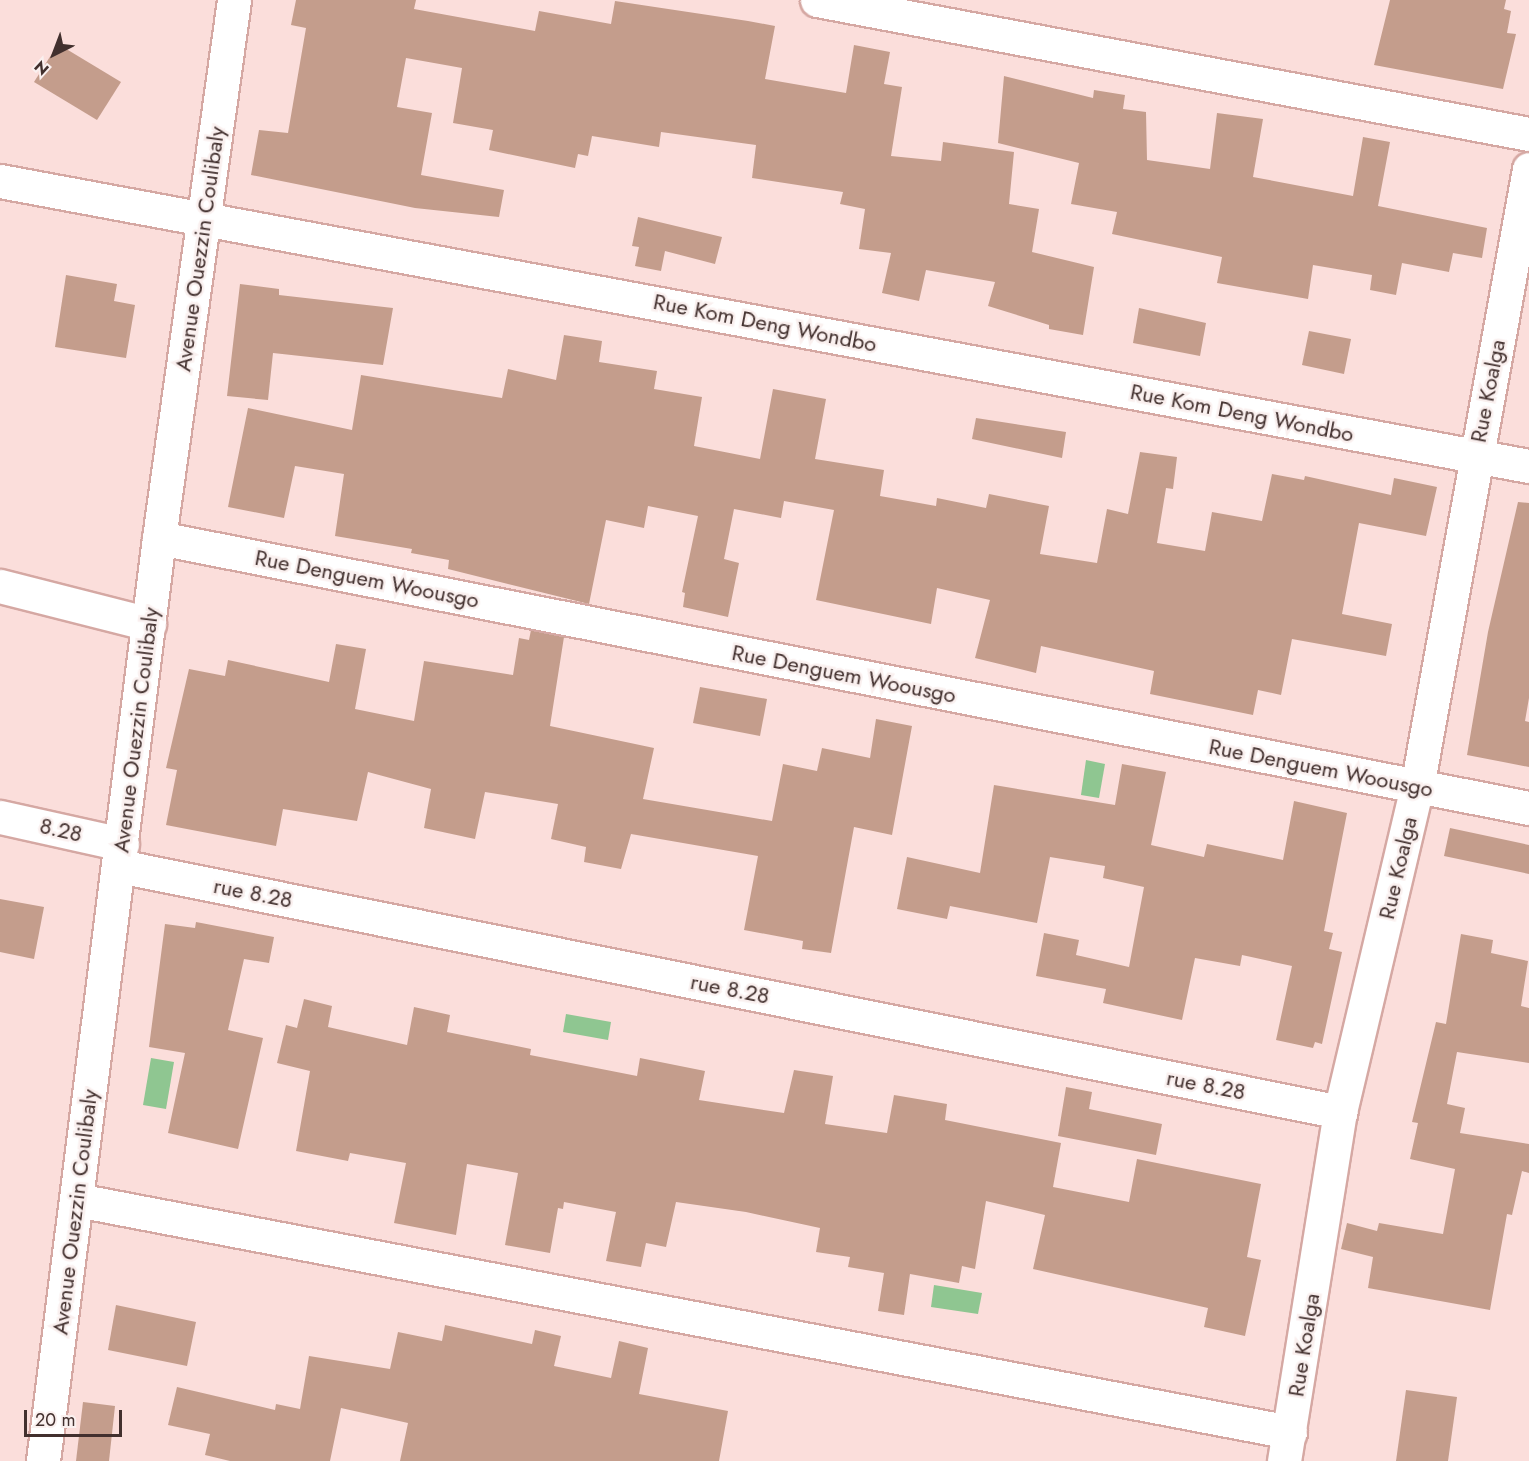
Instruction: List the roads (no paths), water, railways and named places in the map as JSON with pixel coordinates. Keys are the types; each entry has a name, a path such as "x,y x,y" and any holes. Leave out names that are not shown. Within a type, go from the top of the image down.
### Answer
{"street":[{"name":"Avenue Ouezzin Coulibaly","path":"43,1461 121,855 159,538 206,218 234,0"},
{"path":"817,0 1529,134"},
{"name":"Rue Koalga","path":"1287,1447 1340,1112 1417,787 1529,169"},
{"name":"Rue Kom Deng Wondbo","path":"0,181 1529,466"},
{"name":"Rue Denguem Woousgo","path":"159,538 1529,808"},
{"path":"0,586 149,624"},
{"name":"8.28","path":"0,817 121,855"},
{"name":"rue 8.28","path":"121,855 1340,1112"},
{"path":"77,1200 1287,1447"}]}
